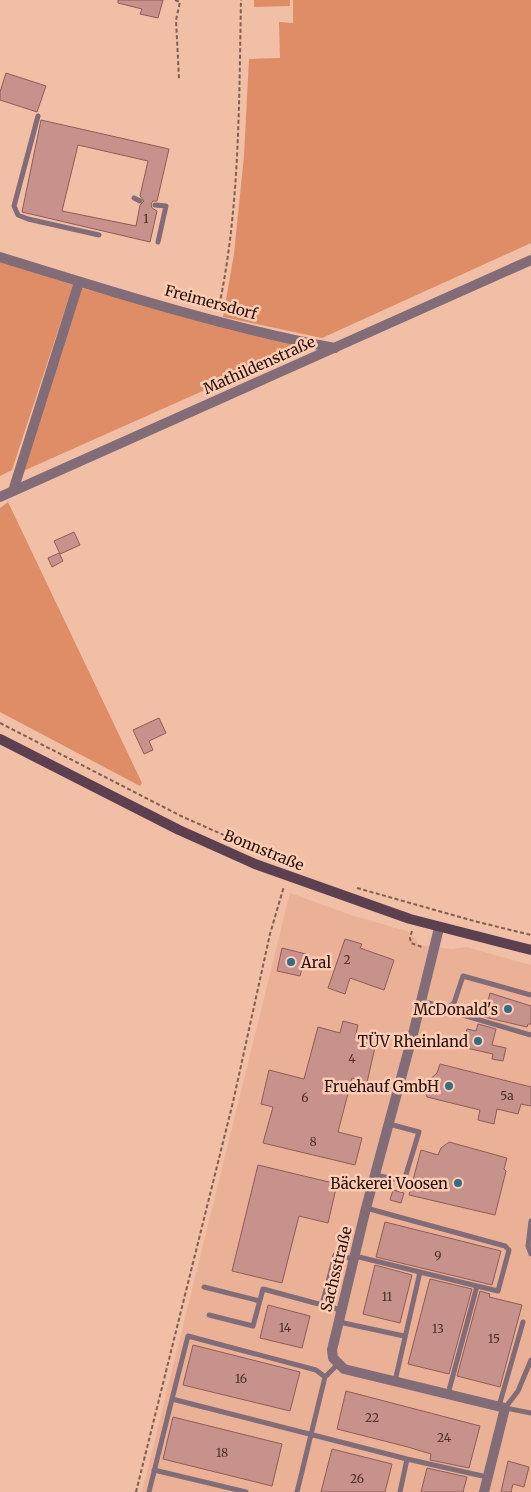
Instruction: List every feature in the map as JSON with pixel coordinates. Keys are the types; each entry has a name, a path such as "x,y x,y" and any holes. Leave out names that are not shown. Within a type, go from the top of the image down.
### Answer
{"main road":[{"name":"Bonnstraße","path":"0,739 179,830 255,864 416,921 531,950"}],"street":[{"name":"Freimersdorf","path":"0,257 80,282 216,320 335,348"},
{"name":"Mathildenstraße","path":"0,497 531,260"},
{"path":"13,491 80,282"},
{"name":"Sachsstraße","path":"338,1364 333,1358 332,1350 366,1208 406,1064 439,928"},
{"path":"338,1364 344,1368 502,1407 484,1492"}],"lane":[{"path":"38,116 14,206 18,215 99,235"},
{"path":"134,198 140,201"},
{"path":"155,205 166,206 158,242"},
{"path":"447,1008 454,1003 463,976 531,995"},
{"path":"422,1001 447,1008 452,1012 531,1035"},
{"path":"375,1175 404,1181 419,1132 388,1124"},
{"path":"322,1305 335,1254 498,1291 509,1250 505,1246 366,1208"},
{"path":"531,1221 528,1246 531,1254"},
{"path":"395,1381 420,1272"},
{"path":"448,1394 477,1286"},
{"path":"204,1287 260,1301"},
{"path":"209,1315 253,1326 263,1289 342,1310"},
{"path":"339,1322 404,1336"},
{"path":"502,1407 523,1322"},
{"path":"149,1492 188,1336 316,1370 325,1377"},
{"path":"502,1407 518,1391 531,1360"},
{"path":"297,1492 325,1377 338,1364"},
{"path":"172,1399 407,1459 488,1477"},
{"path":"502,1407 531,1413"},
{"path":"400,1492 407,1459"},
{"path":"154,1470 246,1492"}],"path":[{"path":"175,0 180,2 176,20 179,79"},
{"path":"216,320 227,253 236,176 241,0"},
{"path":"0,723 181,816 290,864"},
{"path":"136,1492 233,1102 270,934 286,876"},
{"path":"356,887 474,921 531,935"},
{"path":"416,921 410,938 411,943 434,950"}],"shaded area":[{"path":"254,0 290,0 290,6 254,7"},
{"path":"293,0 531,0 531,243 322,338 223,317 234,254 244,156 249,59 280,58 279,22 293,23"},
{"path":"0,261 73,285 12,470 0,476"},
{"path":"82,288 302,344 304,346 21,472"},
{"path":"8,502 142,783 140,786 0,712 0,508"},
{"path":"290,893 354,916 407,931 416,939 418,945 452,949 466,947 531,965 531,1492 142,1492"}],"building":[{"path":"118,0 163,0 158,18 140,14 142,9 118,3"},
{"path":"6,73 46,86 37,112 0,100 0,92"},
{"path":"41,120 169,149 157,201 153,201 151,204 152,208 157,211 150,242 22,212","holes":["78,145 148,161 140,196 144,201 140,205 136,226 62,211"]},
{"path":"74,532 80,545 60,554 54,541"},
{"path":"59,553 63,561 52,567 48,558"},
{"path":"159,718 166,733 149,741 153,750 144,754 133,730"},
{"path":"345,939 362,944 360,948 394,960 384,990 350,978 345,994 328,988"},
{"name":"Aral","path":"282,948 306,954 300,976 277,971"},
{"name":"McDonald's","path":"490,993 531,1006 531,1024 528,1024 527,1027 480,1016 481,1012 485,1013"},
{"path":"343,1021 358,1025 355,1038 376,1043 367,1082 352,1078 338,1132 362,1138 355,1165 263,1143 273,1107 261,1104 269,1070 304,1079 318,1027 340,1033"},
{"name":"TÜV Rheinland","path":"478,1024 496,1029 492,1045 506,1048 503,1061 492,1059 493,1054 462,1047 467,1029 476,1031"},
{"path":"440,1064 531,1087 531,1106 521,1104 518,1114 497,1109 494,1124 478,1120 480,1110 427,1097 425,1091 427,1082 437,1073"},
{"name":"Bäckerei Voosen","path":"449,1142 507,1158 504,1169 506,1171 495,1215 409,1195 421,1150 438,1155 441,1148"},
{"path":"258,1165 337,1184 328,1223 299,1216 282,1283 232,1271"},
{"path":"393,1190 404,1193 401,1203 390,1200"},
{"path":"385,1222 501,1251 492,1285 376,1257"},
{"path":"375,1265 412,1275 400,1323 363,1314"},
{"path":"430,1279 472,1289 449,1374 408,1364"},
{"path":"480,1291 490,1294 489,1297 522,1305 500,1387 457,1376"},
{"path":"268,1305 310,1316 302,1348 260,1338"},
{"path":"193,1345 300,1372 290,1411 183,1385"},
{"path":"346,1391 480,1426 469,1468 430,1460 431,1454 337,1429"},
{"path":"173,1417 282,1444 272,1486 163,1459"},
{"path":"332,1449 392,1464 385,1492 321,1492"},
{"path":"508,1461 529,1467 524,1487 513,1484 511,1492 501,1492"},
{"path":"427,1468 467,1477 463,1492 421,1492"}],"place":[{"name":"Aral","path":"291,962"},
{"name":"McDonald's","path":"508,1009"},
{"name":"TÜV Rheinland","path":"478,1041"},
{"name":"Fruehauf GmbH","path":"449,1086"},
{"name":"Bäckerei Voosen","path":"458,1183"}]}
